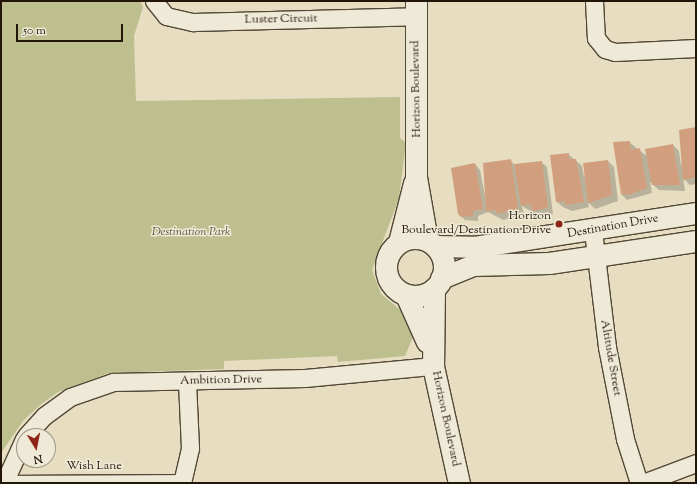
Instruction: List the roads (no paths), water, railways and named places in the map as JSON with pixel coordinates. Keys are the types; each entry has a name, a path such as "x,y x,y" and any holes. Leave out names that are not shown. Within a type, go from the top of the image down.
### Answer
{"street":[{"name":"Luster Circuit","path":"154,1 166,16 193,22 416,9"},
{"path":"594,1 595,32 601,47 609,52 696,48"},
{"name":"Horizon Boulevard","path":"416,9 416,177 431,243"},
{"name":"Horizon Boulevard","path":"399,242 416,177"},
{"name":"Destination Drive","path":"431,243 474,247 593,231 696,213"},
{"name":"Altitude Street","path":"593,231 607,347 625,440 640,483"},
{"path":"408,238 431,243 444,263 438,284 424,295 406,295 391,284 385,266 390,252 399,242 408,238"},
{"name":"Destination Drive","path":"438,284 473,265 528,265 696,241"},
{"name":"Horizon Boulevard","path":"433,360 438,284"},
{"name":"Horizon Boulevard","path":"406,295 433,360 459,483"},
{"name":"Ambition Drive","path":"34,428 57,406 98,386 305,378 433,360"},
{"path":"183,481 190,448 187,382"},
{"path":"5,481 16,457"},
{"path":"644,483 696,463"}],"lane":[{"name":"Wish Lane","path":"5,481 183,481"}],"place":[{"name":"Horizon Boulevard/Destination Drive","path":"559,224"}],"park label":[{"name":"Destination Park","path":"191,233"}]}
